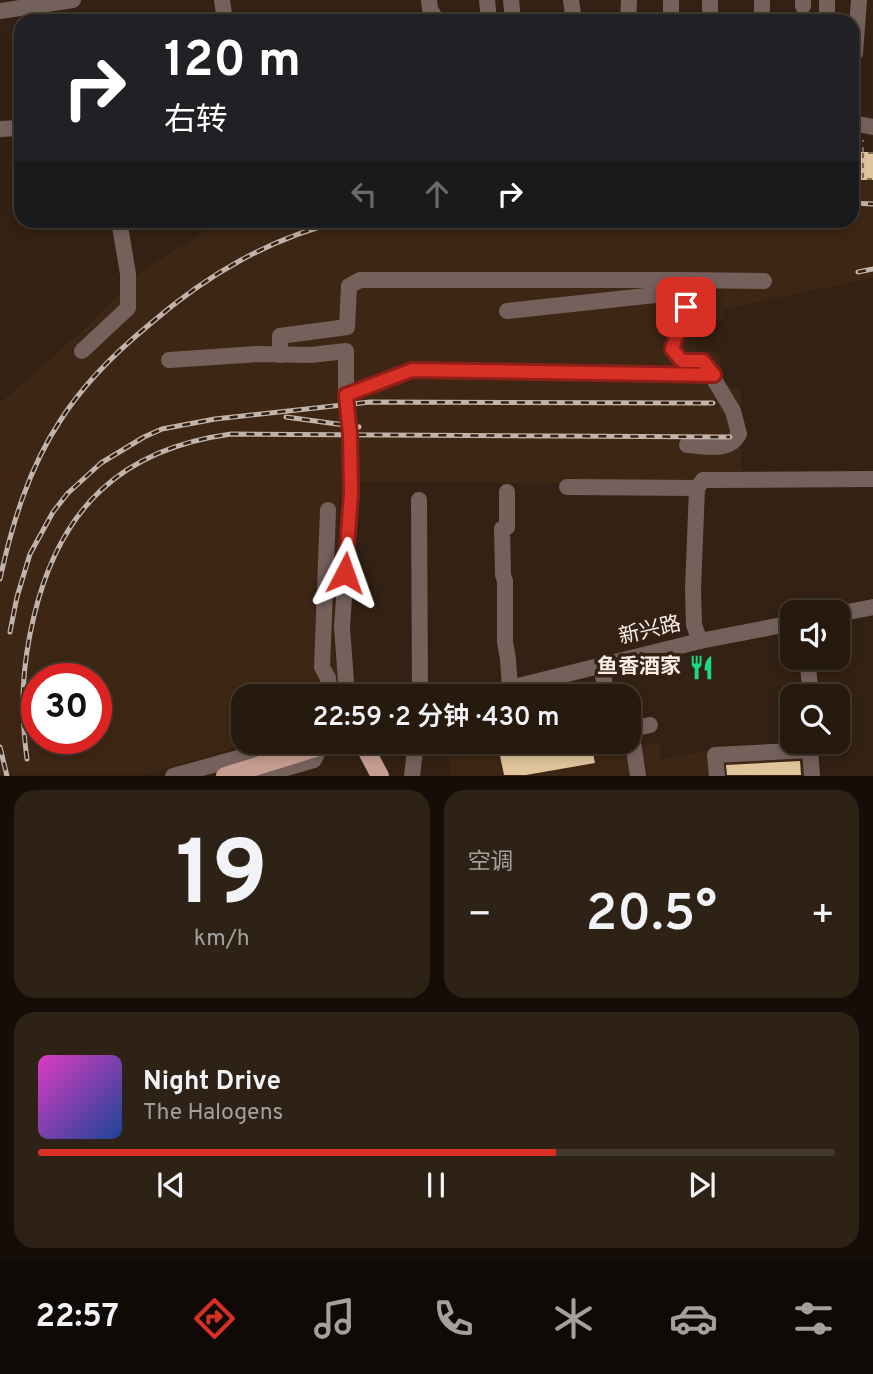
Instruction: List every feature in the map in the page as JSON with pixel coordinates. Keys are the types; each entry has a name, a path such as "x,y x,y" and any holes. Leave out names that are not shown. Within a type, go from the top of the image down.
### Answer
{"main road":[{"path":"225,775 290,754"},
{"path":"369,754 380,775"}],"street":[{"path":"0,11 73,0"},
{"path":"82,351 128,308 128,274 120,228"},
{"path":"280,355 280,336 347,327 349,286 359,280 682,286 764,281"},
{"path":"507,311 682,286"},
{"path":"682,286 686,307 672,349 682,361 703,361 714,375 733,411 739,434 734,443 725,447 687,445"},
{"path":"169,360 258,354 311,355 346,351 351,494 342,627 346,684"},
{"path":"346,395 412,370 714,375"},
{"path":"700,641 694,625 696,488 703,480 873,479"},
{"path":"567,487 696,488"},
{"path":"508,492 507,527 502,529 505,642 510,684"},
{"path":"419,500 420,684"},
{"path":"328,510 322,667 329,684"},
{"path":"850,612 873,607"},
{"name":"新兴路","path":"526,684 700,641 780,626"},
{"path":"601,665 605,684"},
{"path":"641,727 650,725"},
{"path":"717,775 716,755 810,750 812,775"},
{"path":"173,775 251,754"},
{"path":"259,775 289,770 314,760 317,754"},
{"path":"412,775 415,754"},
{"path":"634,754 638,775"}],"path":[{"path":"873,153 863,153 863,179 873,179"}],"shaded area":[{"path":"859,179 873,179 873,278 724,309 723,318 697,323 696,350 718,353 725,384 741,389 741,471 699,472 687,484 364,482 346,474 339,502 333,645 339,684 231,684 231,749 144,775 0,775 0,403 82,331 144,269 211,228 859,228"},
{"path":"659,743 661,760 713,749 780,744 780,754 815,754 816,775 451,776 449,758 641,754 641,747"}],"building":[{"path":"859,152 873,152 873,180 859,180"},
{"path":"500,754 593,754 595,763 526,775 504,775"},
{"path":"800,761 801,775 727,775 726,765"}],"railway":[{"path":"859,203 873,204"},
{"path":"0,579 16,517 39,458 69,407 101,369 194,289 241,260 317,228"},
{"path":"858,272 873,269"},
{"path":"10,632 30,554 53,512 68,493 101,463 162,429 215,419 370,402 713,403"},
{"path":"286,417 359,427"},
{"path":"27,759 23,722 25,670 34,616 45,578 60,544 79,515 101,490 127,470 157,454 192,442 231,434 730,437"},
{"path":"0,747 7,776"}],"place":[{"name":"鱼香酒家","path":"701,667"}],"route":[{"path":"345,573 351,494 346,395 412,370 714,375 703,361 682,361 672,349 686,307"}]}
